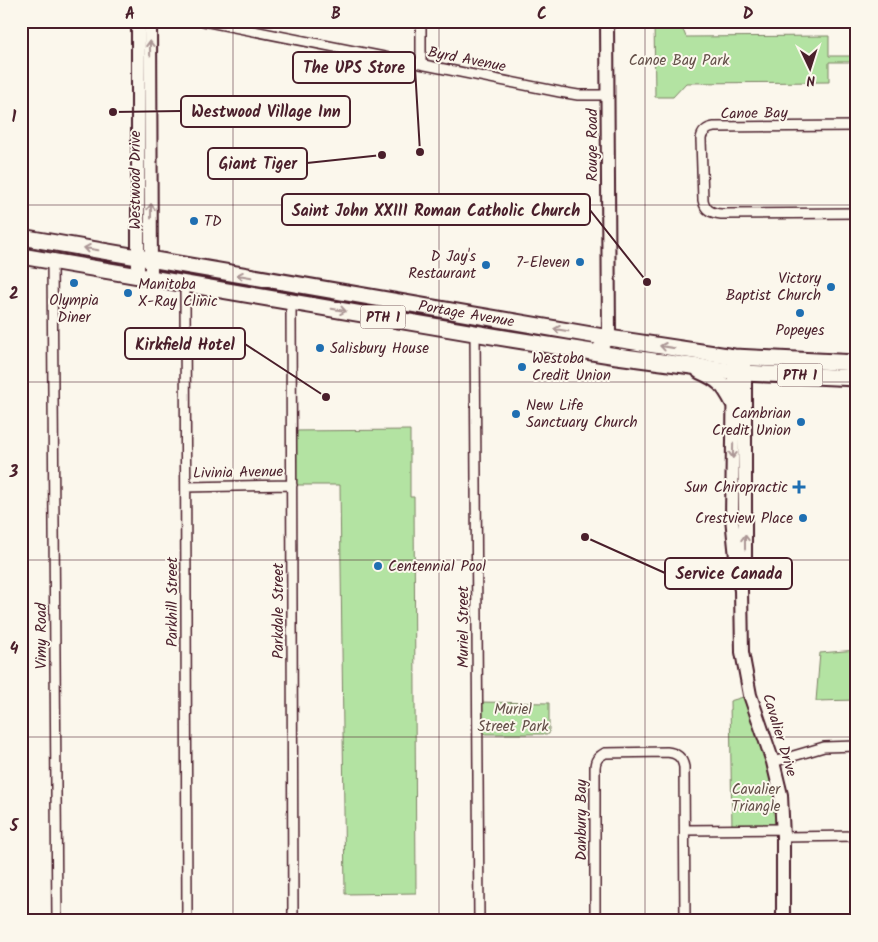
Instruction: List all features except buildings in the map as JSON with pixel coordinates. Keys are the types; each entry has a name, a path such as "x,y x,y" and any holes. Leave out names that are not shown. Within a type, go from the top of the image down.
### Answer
{"highway":[{"name":"Portage Avenue","path":"21,237 630,341 739,365 857,378"},
{"name":"Portage Avenue","path":"21,256 475,333 689,366 857,362"},
{"path":"601,353 630,341"},
{"path":"689,366 713,377 727,390 733,402"}],"street":[{"name":"Westwood Drive","path":"138,21 145,258"},
{"name":"Westwood Drive","path":"145,277 150,21"},
{"name":"Byrd Avenue","path":"204,21 570,94 608,95"},
{"path":"421,21 421,64"},
{"name":"Rouge Road","path":"607,21 609,338"},
{"name":"Canoe Bay","path":"857,126 714,127 704,131 701,139 703,200 706,209 712,213 857,213"},
{"name":"Vimy Road","path":"52,261 57,921"},
{"name":"Parkhill Street","path":"185,284 188,921"},
{"name":"Parkdale Street","path":"291,302 293,921"},
{"name":"Muriel Street","path":"475,333 479,921"},
{"path":"601,353 609,338"},
{"name":"Cavalier Drive","path":"739,365 733,402 732,518 741,590 742,652 750,695 781,795 783,921"},
{"name":"Cavalier Drive","path":"739,365 745,563 745,577 741,590"},
{"name":"Livinia Avenue","path":"186,487 292,485"},
{"path":"772,762 824,747 857,746"},
{"name":"Danbury Bay","path":"595,921 594,768 596,760 605,753 668,752 679,756 684,767 685,921"},
{"path":"685,830 857,836"}],"green space":[{"name":"Canoe Bay Park","path":"654,21 673,21 684,32 686,37 829,36 829,56 857,56 857,62 829,62 829,82 686,83 673,97 655,97"},
{"path":"410,430 410,497 414,497 416,893 345,894 340,485 292,485 291,431"},
{"path":"857,650 857,700 816,701 820,653"},
{"name":"Cavalier Triangle","path":"750,695 783,829 732,829 730,701"},
{"name":"Muriel Street Park","path":"477,702 549,703 549,734 478,734"}],"place":[{"name":"Westwood Village Inn","path":"113,112"},
{"name":"The UPS Store","path":"420,152"},
{"name":"Giant Tiger","path":"382,155"},
{"name":"TD","path":"194,221"},
{"name":"7-Eleven","path":"580,262"},
{"name":"D Jay's Restaurant","path":"486,265"},
{"name":"Saint John XXIII Roman Catholic Church","path":"647,282"},
{"name":"Olympia Diner","path":"74,283"},
{"name":"Victory Baptist Church","path":"831,287"},
{"name":"Manitoba X-Ray Clinic","path":"128,293"},
{"name":"Popeyes","path":"800,313"},
{"name":"Salisbury House","path":"320,348"},
{"name":"Westoba Credit Union","path":"522,367"},
{"name":"Kirkfield Hotel","path":"326,397"},
{"name":"New Life Sanctuary Church","path":"516,414"},
{"name":"Cambrian Credit Union","path":"801,422"},
{"name":"Sun Chiropractic","path":"799,487"},
{"name":"Crestview Place","path":"803,518"},
{"name":"Service Canada","path":"585,537"},
{"name":"Centennial Pool","path":"378,566"}]}
